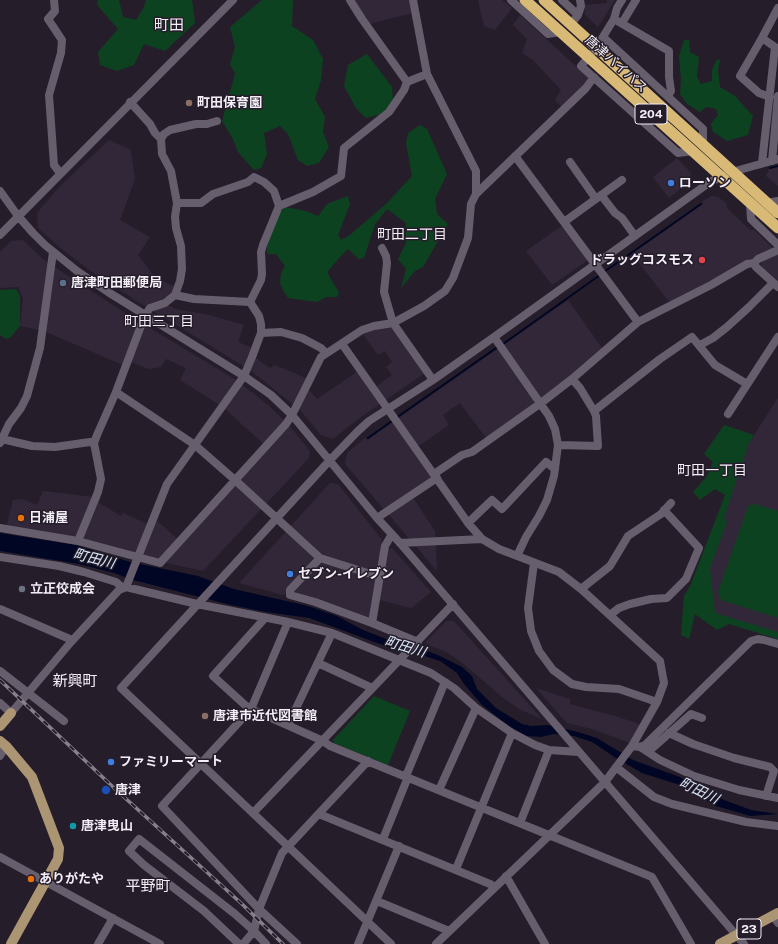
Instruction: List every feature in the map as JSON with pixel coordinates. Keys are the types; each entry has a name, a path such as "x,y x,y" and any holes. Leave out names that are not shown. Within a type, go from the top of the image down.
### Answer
{"highway":[{"name":"唐津バイパス","path":"525,0 778,228"},
{"name":"唐津バイパス","path":"544,0 778,214"}],"main road":[{"path":"0,726 11,713"},
{"path":"3,743 32,777 59,848 58,859 11,944"},
{"name":"23","path":"720,944 776,917"}],"street":[{"path":"54,0 55,10 48,19 62,40 61,53 49,95 54,165 60,173"},
{"path":"0,234 233,0"},
{"path":"350,0 407,82"},
{"path":"0,528 78,541 160,563 286,424 321,357 362,330 374,326 393,323 424,306 445,291 453,278 468,238 472,204 476,194 476,171 427,74 413,0"},
{"path":"511,0 548,34 560,32"},
{"path":"562,0 578,15"},
{"path":"571,24 578,15 581,6 580,0"},
{"path":"618,21 617,8 622,0"},
{"path":"636,0 603,37 581,66 678,152 693,151"},
{"path":"774,97 759,93 740,76 778,8"},
{"path":"618,21 669,51 669,77 671,91 668,96"},
{"path":"603,37 702,129 703,145"},
{"path":"391,944 121,688 221,577 330,460 370,421 433,380 498,343 596,264 710,182 732,172 775,160 775,47 762,38"},
{"path":"279,206 313,192 341,176 344,148 388,112 404,90 407,82 427,74"},
{"path":"476,194 586,88 594,77"},
{"path":"762,163 774,97"},
{"path":"130,102 150,124 155,134 161,139"},
{"path":"78,541 98,492 101,479 94,442 116,392 145,315 150,308 165,303 175,295 180,281 182,264 181,246 176,228 175,217 177,203 171,171 162,154 161,139 164,134 170,130 217,121"},
{"path":"515,156 638,322"},
{"path":"570,162 598,197 622,218 635,236"},
{"path":"177,203 201,203 213,194 248,182 254,177 264,182 274,192 279,206 261,252 261,280 250,302"},
{"path":"564,222 622,180"},
{"path":"0,191 32,233 53,252 108,292 244,376 271,395 292,415 378,518 744,944"},
{"path":"766,203 778,201"},
{"path":"750,203 751,219 778,245"},
{"path":"382,248 386,256 387,263 384,292 393,323 433,380"},
{"path":"378,518 462,455 477,449 541,403 638,322 711,285 747,264 754,263 758,259 778,250"},
{"path":"53,252 40,348 31,382 27,396 21,408 9,424 1,441 32,446 55,447 94,442"},
{"path":"700,346 727,327 776,285 756,267 754,263"},
{"path":"175,295 194,299 250,302"},
{"path":"0,703 11,713 72,640 119,590 125,586 167,484 244,376 261,333 260,316 250,302"},
{"path":"261,333 281,332 302,338 321,348 326,353"},
{"path":"594,411 660,359 692,337 714,365 747,384"},
{"path":"728,414 778,337"},
{"path":"498,343 549,416 555,429 558,445 555,469 547,500 526,537 518,556"},
{"path":"342,344 468,523 482,539 499,549 559,572 660,660 664,683 657,702 636,746 616,767 605,782 436,944"},
{"path":"558,445 598,446 596,416 580,388 572,378"},
{"path":"116,392 195,445 320,558 380,577"},
{"path":"468,523 492,500 502,508 546,462 555,469"},
{"path":"580,589 610,566 628,536 664,510 671,503"},
{"path":"610,615 619,608 630,604 651,599 667,598 686,579 699,548 664,510"},
{"path":"372,623 385,546 392,534"},
{"path":"400,543 482,539"},
{"path":"0,557 84,572 125,586 332,633 431,673 445,682 476,708 512,733 535,745 549,750 578,750"},
{"path":"320,558 290,590 290,595 315,602 418,642"},
{"path":"534,563 528,608 531,631 538,651 553,670 572,684 586,687 619,690 657,702"},
{"path":"253,813 453,604"},
{"path":"0,609 72,640"},
{"path":"265,618 213,676 245,705 323,741 330,746 652,877 691,944"},
{"path":"288,622 251,709 162,806 259,909 297,944"},
{"path":"288,726 332,633"},
{"path":"636,746 645,745 751,641 758,639 778,644"},
{"path":"318,663 372,688"},
{"path":"0,671 64,721"},
{"path":"383,839 445,682"},
{"path":"439,790 476,708"},
{"path":"648,752 691,714 702,718"},
{"path":"456,869 512,733"},
{"path":"669,733 693,744 728,756 770,767 774,771 766,796"},
{"path":"0,756 3,743"},
{"path":"636,746 694,776 714,783 778,798"},
{"path":"520,823 549,750"},
{"path":"243,944 254,930 259,909 282,854 368,761"},
{"path":"616,767 654,797 672,804 746,822 778,826"},
{"path":"319,814 456,869 495,887"},
{"path":"239,944 204,911 144,865 129,851 140,839 235,914 254,930 266,944"},
{"path":"358,944 399,846"},
{"path":"0,857 160,944"},
{"path":"506,876 545,944"},
{"path":"377,901 449,931"},
{"path":"98,944 113,918"}],"shaded area":[{"path":"354,0 409,0 412,13 369,24"},
{"path":"478,0 502,0 512,8 495,30 484,26"},
{"path":"607,0 615,0 598,27 585,15 584,5 607,3"},
{"path":"520,15 590,79 562,107 555,100 561,90 533,60 522,53 527,39 513,25"},
{"path":"109,140 131,150 135,179 120,220 150,237 138,255 155,277 175,287 173,293 163,302 175,309 209,315 244,325 238,342 257,350 254,357 270,368 275,365 308,379 305,386 317,399 358,371 371,390 392,375 386,367 392,362 385,351 378,355 362,333 374,328 391,327 425,373 361,417 333,439 321,435 300,410 250,370 135,300 88,269 58,246 38,228 37,213 60,186"},
{"path":"677,158 691,173 690,181 669,198 653,177"},
{"path":"778,167 778,186 766,176 769,169"},
{"path":"712,196 718,197 726,203 727,208 750,230 754,230 773,248 670,303 632,254 703,204 703,201"},
{"path":"563,225 588,260 552,285 526,251"},
{"path":"23,240 43,259 74,280 130,316 236,380 268,405 288,424 310,451 309,458 203,571 6,528 13,500 22,499 37,505 43,491 101,498 99,503 121,516 123,513 152,526 156,520 182,543 268,448 223,407 180,380 186,368 166,359 161,367 149,369 125,360 123,365 44,331 20,326 23,299 18,287 0,288 0,252 11,241"},
{"path":"778,253 778,283 761,267 762,261"},
{"path":"568,300 602,348 544,399 487,439 460,403 443,415 449,425 414,449 432,477 410,493 435,531 437,571 345,464 347,453 365,438 367,440"},
{"path":"778,398 778,635 712,616 706,568 749,443"},
{"path":"330,483 338,484 382,540 371,616 368,618 287,593 283,595 239,583"},
{"path":"392,548 431,592 411,608 379,600 387,550"},
{"path":"446,621 454,621 542,719 519,709 448,653 425,643"},
{"path":"536,688 570,699 570,704 640,724 630,743 592,729 567,723"}],"green space":[{"path":"98,0 119,0 123,17 136,20 144,7 146,0 192,0 195,23 165,51 144,44 134,65 117,71 100,65 98,52 118,29 97,5"},
{"path":"262,0 293,0 292,26 313,40 323,59 321,80 315,99 325,117 323,132 329,147 319,163 307,166 298,160 288,134 280,126 264,133 267,154 261,168 254,170 238,152 233,139 222,121 235,74 230,64 235,47 230,27"},
{"path":"684,40 689,40 690,52 699,57 697,77 701,84 712,81 712,70 717,59 720,60 718,70 720,87 735,96 753,116 748,135 727,141 713,132 711,124 718,115 716,109 706,107 700,112 687,104 680,94 681,79 679,56"},
{"path":"367,54 392,87 393,102 381,114 366,118 356,108 344,86 348,65"},
{"path":"420,125 427,129 447,174 435,199 437,214 448,224 423,267 415,271 401,288 406,269 398,259 406,243 406,223 387,209 375,224 364,258 359,259 348,249 327,272 339,293 337,297 326,297 317,302 288,298 280,283 281,273 285,266 276,254 267,254 267,241 279,214 285,207 306,211 318,216 327,204 348,196 350,204 338,235 341,240 350,235 387,203 412,176 406,143 408,133"},
{"path":"16,289 20,296 20,326 11,337 6,339 0,335 0,290"},
{"path":"724,425 754,435 749,443 724,518 727,522 710,568 715,613 778,632 778,639 729,624 717,630 695,614 689,639 681,635 684,596 691,584 725,495 715,489 700,500 693,492 707,476 713,462 704,454"},
{"path":"755,504 778,511 778,618 721,600 718,592 748,506"},
{"path":"374,696 410,711 388,765 334,743 333,740"}],"water":[{"name":"町田川","path":"0,533 76,545 130,562 198,576 234,589 308,606 337,616 363,630 389,640 410,644 462,667 472,676 477,689 496,708 522,724 531,726 548,725 597,738 633,760 680,777 711,795 751,810 778,814 750,816 716,806 683,786 642,773 592,742 574,736 554,734 541,737 527,736 509,726 482,705 464,684 457,673 440,661 406,650 388,647 309,618 231,605 133,580 114,573 79,564 0,551"}],"waterway":[{"path":"770,168 778,166"},
{"path":"604,272 701,204"},
{"path":"503,344 600,275"},
{"path":"396,418 499,346"},
{"path":"368,438 392,421"}],"railway":[{"path":"0,680 113,787 242,904 283,944"}],"place":[{"name":"町田保育園","path":"189,103"},
{"name":"ローソン","path":"671,183"},
{"name":"ドラッグコスモス","path":"702,260"},
{"name":"唐津町田郵便局","path":"63,283"},
{"name":"日浦屋","path":"21,518"},
{"name":"セブン-イレブン","path":"290,574"},
{"name":"立正佼成会","path":"22,589"},
{"name":"唐津市近代図書館","path":"205,716"},
{"name":"ファミリーマート","path":"111,762"},
{"name":"唐津","path":"106,790"},
{"name":"唐津曳山","path":"73,826"},
{"name":"ありがたや","path":"31,879"}],"district":[{"name":"町田","path":"169,25"},
{"name":"町田二丁目","path":"412,235"},
{"name":"町田三丁目","path":"159,322"},
{"name":"町田一丁目","path":"712,471"},
{"name":"新興町","path":"75,681"},
{"name":"平野町","path":"148,886"}]}
